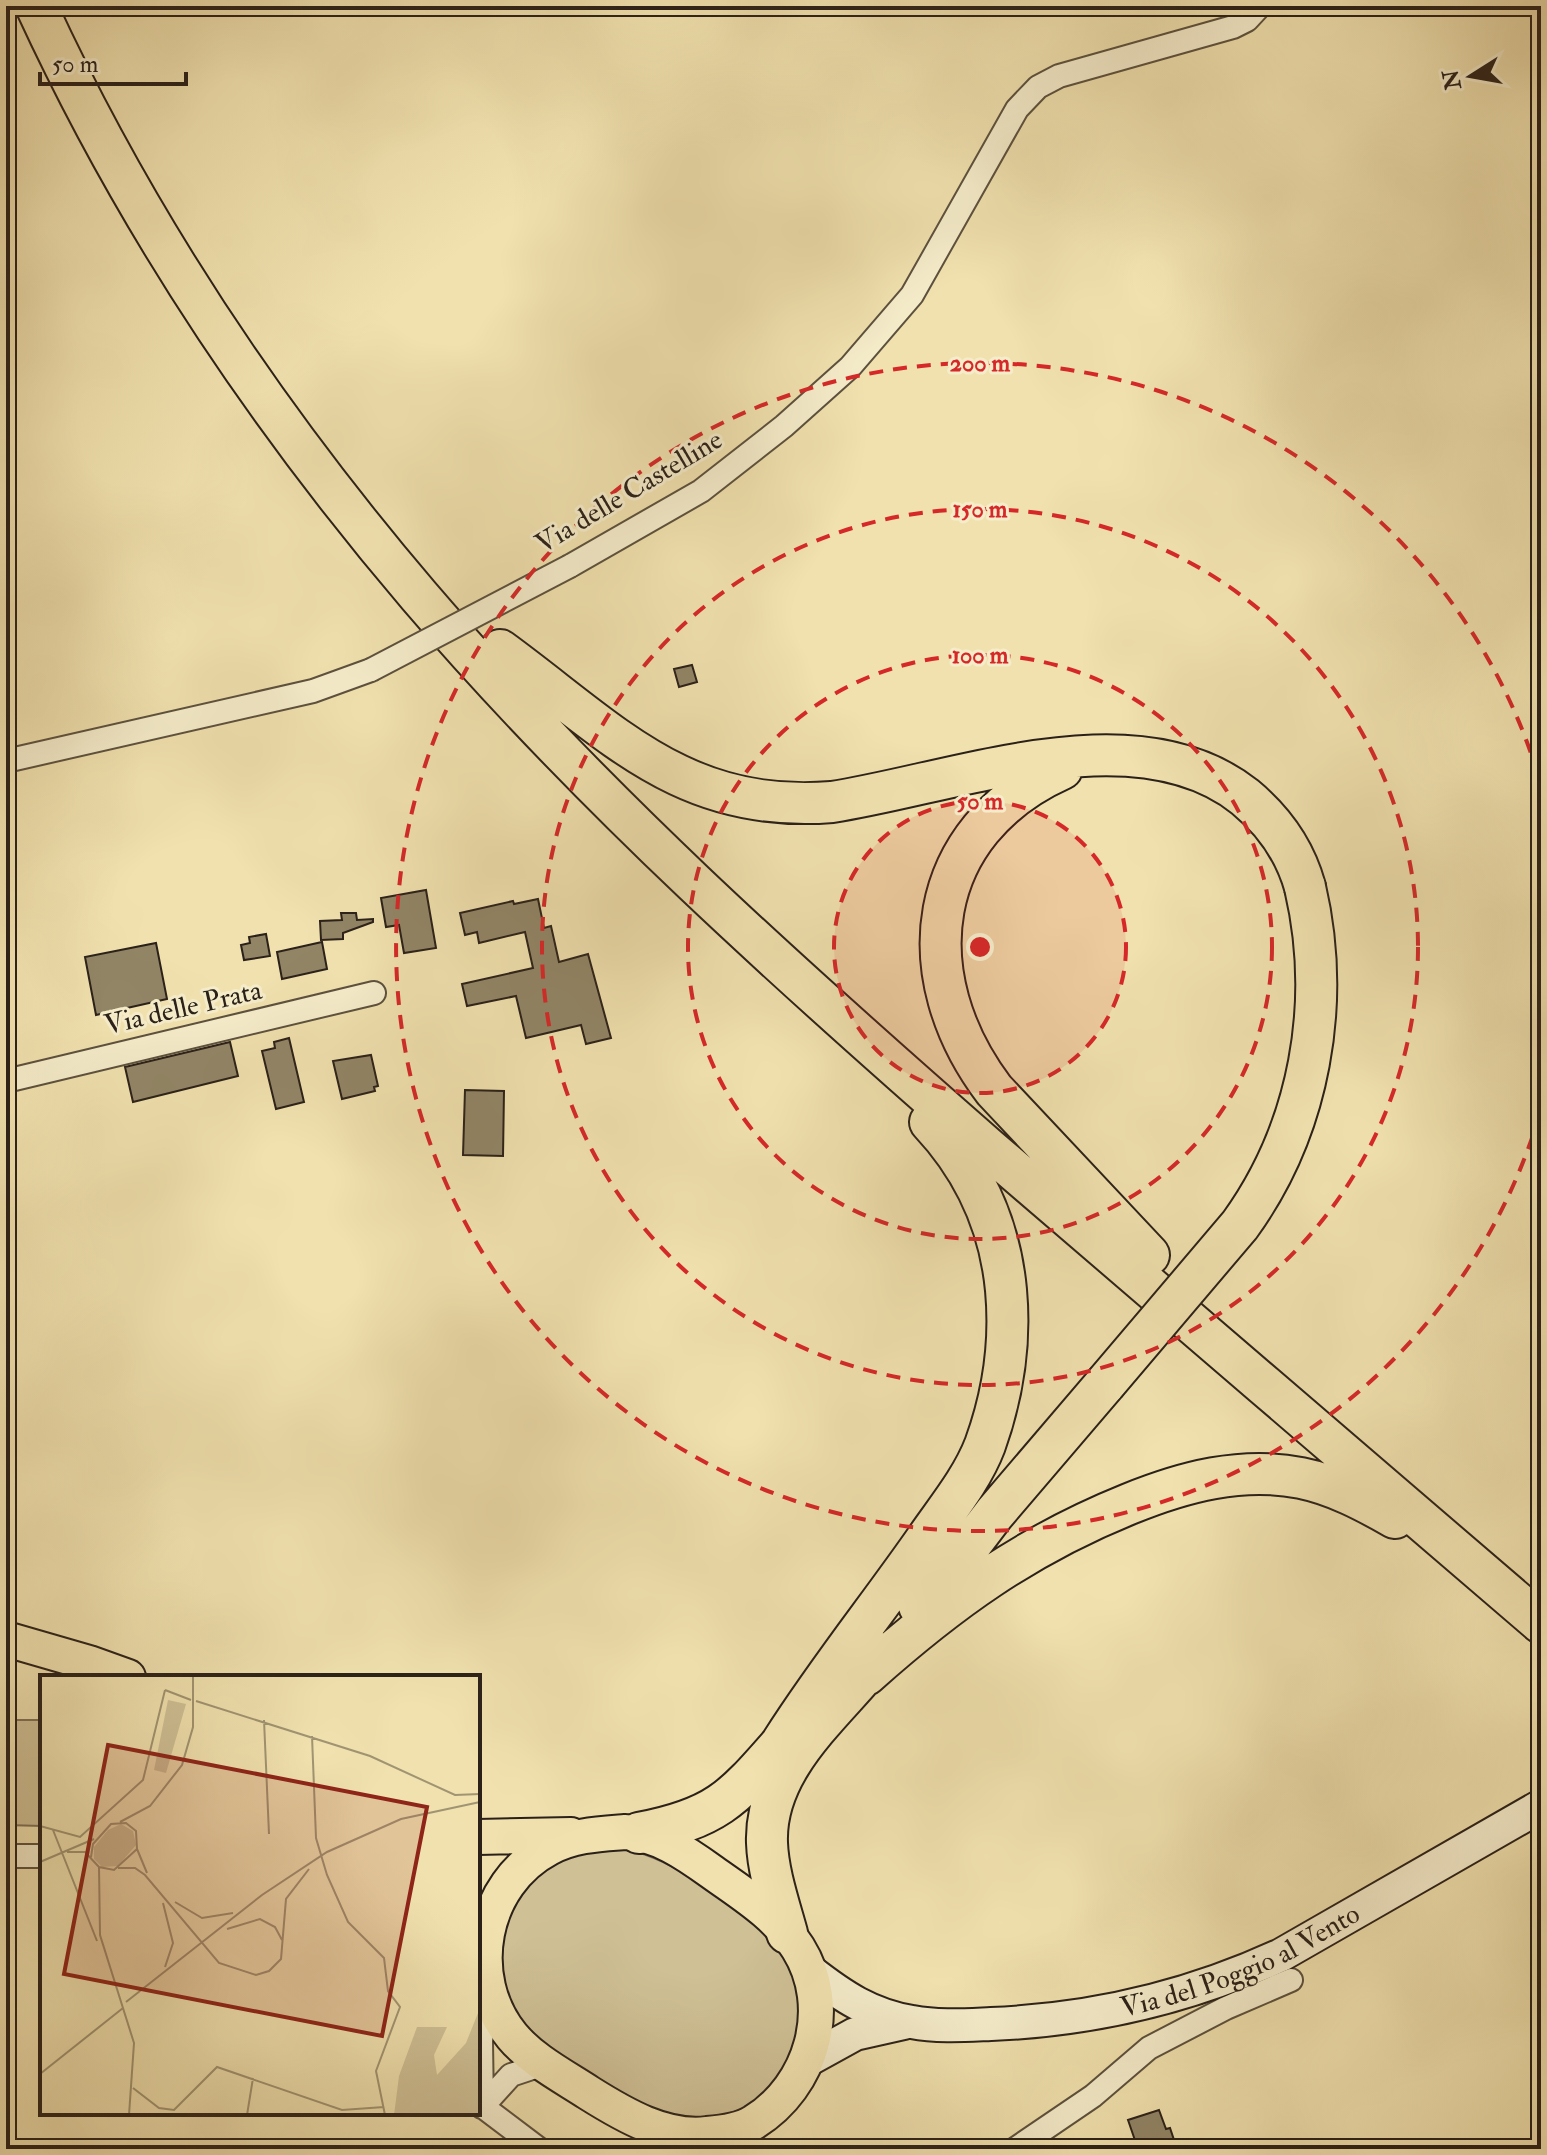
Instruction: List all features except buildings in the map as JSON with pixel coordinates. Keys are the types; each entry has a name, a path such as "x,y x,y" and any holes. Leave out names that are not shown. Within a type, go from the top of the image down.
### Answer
{"highway":[{"path":"36,6 160,240 218,330 337,496 419,596 526,715 626,817 803,983 1070,1219 1541,1623"},
{"path":"64,6 138,152 223,291 283,381 404,539 500,650 636,793 762,915 1149,1255 1541,1591"},
{"path":"500,650 646,759 695,783 748,799 806,804 832,802 1047,759 1147,756 1172,761 1218,779 1270,820 1293,855 1305,887 1316,958 1316,1005 1308,1072 1287,1138 1255,1204 994,1514 866,1675 799,1751 777,1789 767,1825 769,1859 787,1933"},
{"path":"1099,757 1036,781 1018,792 985,822 951,880 945,899 940,948 950,1005 969,1054 980,1072 1149,1255"},
{"path":"782,1742 810,1698 968,1478 984,1448 994,1415 1004,1375 1009,1327 998,1245 982,1197 967,1167 952,1145 803,983"},
{"path":"866,1675 920,1627 968,1591 1052,1538 1141,1499 1206,1479 1260,1474 1324,1483 1369,1503 1419,1531 1489,1578"},
{"path":"639,1833 682,1824 707,1814 735,1794 942,1564 994,1514"}],"main road":[{"path":"6,1639 122,1675"},
{"name":"Via del Poggio al Vento","path":"810,1971 851,2002 911,2022 963,2025 1038,2021 1153,2001 1219,1980 1281,1955 1541,1806"},
{"path":"480,1837 639,1833 697,1861 751,1899 787,1933 810,1971 815,1990 816,2019 806,2061 783,2097 743,2136 678,2133 651,2126 604,2102 544,2064 513,2037 492,2002 483,1976 487,1929 497,1901 523,1867 546,1849 587,1835"},
{"name":"Via del Poggio al Vento","path":"806,2061 855,2034 911,2022"},
{"path":"604,2102 654,2149"}],"street":[{"name":"Via delle Castelline","path":"6,761 313,691 371,670 570,566 701,491 784,426 850,367 912,295 1017,109 1038,87 1059,76 1233,27 1247,20 1260,6"},
{"name":"Via delle Prata","path":"6,1081 374,993"},
{"path":"6,1856 40,1856"},
{"path":"480,2026 483,1976"},
{"path":"1015,2149 1074,2110 1158,2043 1291,1980"},
{"path":"534,2146 480,2105 511,2075 544,2064"}],"shaded area":[{"path":"6,1720 40,1720 40,1826 6,1825"},
{"path":"617,1848 657,1859 711,1891 773,1938 797,1977 800,2039 769,2092 743,2109 714,2118 683,2119 653,2110 550,2052 526,2031 503,1988 500,1956 505,1924 520,1895 542,1871 570,1855"}]}
